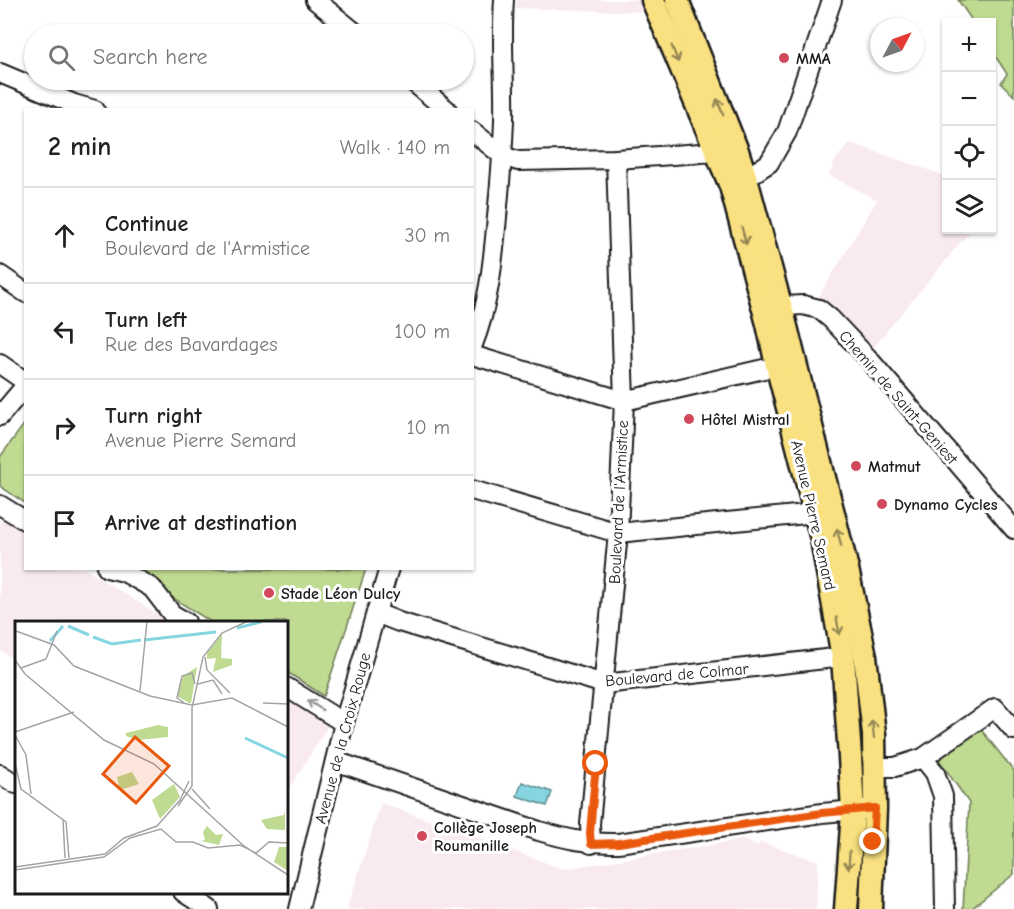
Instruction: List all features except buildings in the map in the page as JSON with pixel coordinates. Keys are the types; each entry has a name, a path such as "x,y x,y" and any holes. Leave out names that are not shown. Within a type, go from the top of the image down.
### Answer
{"main road":[{"name":"Avenue Pierre Semard","path":"653,0 726,151"},
{"name":"Avenue Pierre Semard","path":"677,0 738,183 824,512 866,656 875,767 864,810 846,909"},
{"name":"Avenue Pierre Semard","path":"824,512 829,575 864,810 871,909"}],"street":[{"path":"315,0 345,24"},
{"path":"474,342 489,296 503,156 504,0"},
{"path":"738,183 769,163 787,132 832,0"},
{"path":"0,73 24,83"},
{"path":"41,90 88,108"},
{"path":"423,90 445,108"},
{"path":"474,132 503,156 518,161 616,159 726,151"},
{"name":"Boulevard de l'Armistice","path":"591,844 590,824 618,533 624,401 616,159"},
{"path":"0,276 24,292"},
{"path":"474,286 489,296"},
{"name":"Chemin de Saint-Geniest","path":"772,306 803,305 819,309 831,320 867,357 1014,529"},
{"path":"474,356 624,401 786,364"},
{"path":"0,364 24,382"},
{"path":"0,416 24,386"},
{"path":"474,491 618,533 824,512"},
{"path":"0,505 24,520"},
{"path":"116,570 124,572 152,588 172,614 184,621"},
{"name":"Avenue de la Croix Rouge","path":"299,909 344,723 388,570"},
{"name":"Boulevard de Colmar","path":"376,613 604,684 843,657"},
{"path":"288,688 344,723"},
{"path":"875,767 895,767 923,758 995,708 1014,730"},
{"path":"923,758 935,773 943,796 945,909"},
{"path":"335,760 539,831 591,844 618,843 822,813 864,810"},
{"path":"0,774 15,783"},
{"path":"186,894 208,909"}],"shaded area":[{"path":"517,0 643,0 648,12 516,8"},
{"path":"850,143 942,175 942,234 968,234 870,351 817,300 877,200 829,175 836,159"},
{"path":"0,515 24,530 24,570 87,570 168,621 15,621 15,660 0,650"},
{"path":"288,698 329,724 288,790"},
{"path":"381,803 563,869 742,840 758,846 760,842 818,861 816,909 347,909"}],"green space":[{"path":"958,0 1014,0 1014,96 1001,83 1007,74 996,57 996,18 970,18"},
{"path":"24,424 24,502 0,486 0,457"},
{"name":"Stade Léon Dulcy","path":"129,570 366,570 324,696 288,673 288,621 209,621"},
{"path":"979,727 1014,771 1014,874 971,909 963,909 969,803 937,757"}],"water":[{"path":"522,782 552,792 547,806 517,796"}],"place":[{"name":"MMA","path":"784,58"},
{"name":"Hôtel Mistral","path":"689,419"},
{"name":"Matmut","path":"856,466"},
{"name":"Dynamo Cycles","path":"882,504"},
{"name":"Stade Léon Dulcy","path":"269,593"},
{"name":"Collège Joseph Roumanille","path":"422,836"}],"route":[{"path":"596,764 591,844 618,843 822,813 853,812 875,808 873,842"}]}
